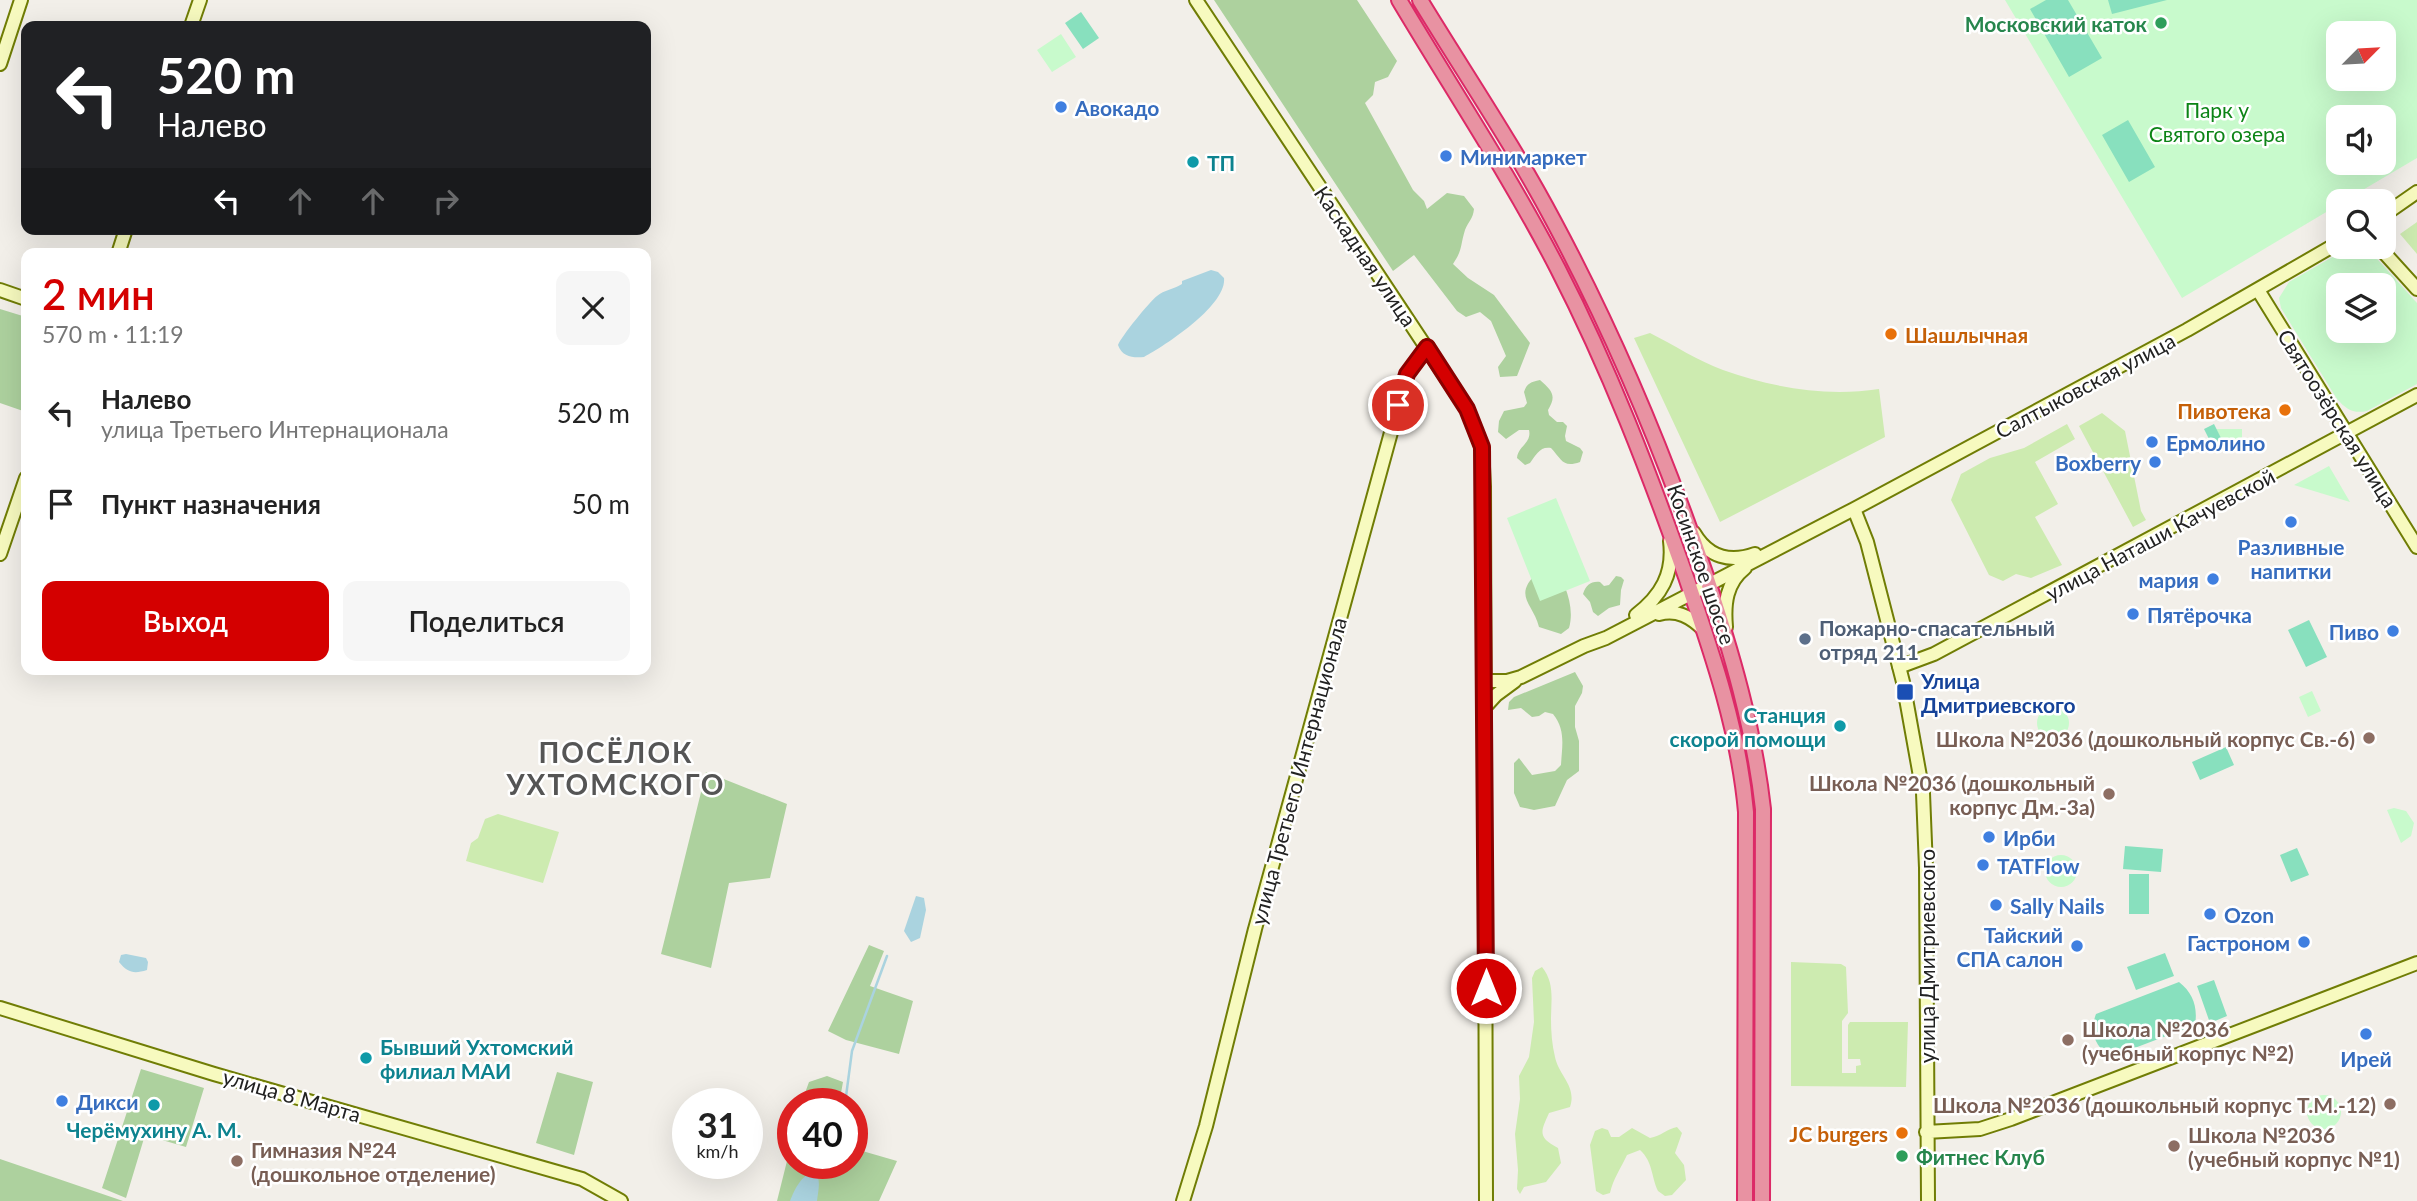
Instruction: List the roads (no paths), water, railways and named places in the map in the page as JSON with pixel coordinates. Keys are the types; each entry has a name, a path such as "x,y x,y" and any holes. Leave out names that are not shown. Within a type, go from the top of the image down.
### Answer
{"highway":[{"name":"Косинское шоссе","path":"1399,0 1505,175 1557,267 1628,422 1666,520 1704,630 1730,719 1742,773 1746,812 1745,1201"},
{"name":"Косинское шоссе","path":"1420,0 1527,175 1569,251 1632,386 1685,514 1727,643 1754,746 1763,809 1765,860 1762,1201"}],"street":[{"path":"0,64 21,0"},
{"path":"193,21 200,0"},
{"name":"Каскадная улица","path":"1196,0 1467,409 1482,447 1486,1201"},
{"path":"2396,207 2417,192"},
{"name":"Салтыковская улица","path":"1485,681 1507,681 1521,677 1606,638 1690,590 1854,509 2082,388 2326,250"},
{"path":"2390,259 2417,289"},
{"path":"0,290 21,297"},
{"name":"Святоозёрская улица","path":"2258,290 2417,547"},
{"name":"улица Третьего Интернационала","path":"1183,1201 1206,1126 1255,929 1407,374 1427,347"},
{"name":"улица Наташи Качуевской","path":"1899,667 1934,654 2417,395"},
{"path":"0,554 21,493"},
{"name":"улица Дмитриевского","path":"1854,509 1867,542 1917,750 1924,818 1928,1201"},
{"path":"1685,514 1700,544 1715,555 1756,557"},
{"path":"1631,622 1661,592 1667,579 1671,545 1666,520"},
{"path":"1727,643 1727,593 1741,572 1756,557"},
{"path":"1631,622 1674,612 1689,618 1704,630"},
{"path":"1485,652 1502,674 1521,677"},
{"path":"1485,707 1502,690 1521,677"},
{"path":"1926,1132 1980,1129 2011,1119 2417,963"},
{"name":"улица 8 Марта","path":"0,1009 200,1070 582,1179 621,1201"}],"water":[{"path":"1211,270 1224,278 1222,289 1206,312 1180,334 1144,357 1132,357 1122,352 1118,345 1120,341 1153,299 1182,284 1182,281"},
{"path":"916,896 924,898 926,910 920,938 911,942 904,931"},
{"path":"121,955 146,958 147,970 135,972 125,968 119,962"},
{"path":"802,1179 818,1179 817,1201 790,1201"}],"waterway":[{"path":"847,1088 852,1051 887,956"}],"place":[{"name":"Московский каток","path":"2161,23"},
{"name":"Авокадо","path":"1061,107"},
{"name":"Минимаркет","path":"1446,156"},
{"name":"ТП","path":"1193,162"},
{"name":"Шашлычная","path":"1891,334"},
{"name":"Пивотека","path":"2285,410"},
{"name":"Ермолино","path":"2152,442"},
{"name":"Boxberry","path":"2155,462"},
{"name":"Разливные напитки","path":"2291,522"},
{"name":"мария","path":"2213,579"},
{"name":"Пятёрочка","path":"2133,614"},
{"name":"Пиво","path":"2393,631"},
{"name":"Пожарно-спасательный отряд 211","path":"1805,639"},
{"name":"Улица Дмитриевского","path":"1905,692"},
{"name":"Станция скорой помощи","path":"1840,726"},
{"name":"Школа №2036 (дошкольный корпус Св.-6)","path":"2369,738"},
{"name":"Школа №2036 (дошкольный корпус Дм.-3а)","path":"2109,794"},
{"name":"Ирби","path":"1989,837"},
{"name":"TATFlow","path":"1983,865"},
{"name":"Sally Nails","path":"1996,905"},
{"name":"Ozon","path":"2210,914"},
{"name":"Гастроном","path":"2304,942"},
{"name":"Тайский СПА салон","path":"2077,946"},
{"name":"Ирей","path":"2366,1034"},
{"name":"Школа №2036 (учебный корпус №2)","path":"2068,1040"},
{"name":"Бывший Ухтомский филиал МАИ","path":"366,1058"},
{"name":"Дикси","path":"62,1101"},
{"name":"Школа №2036 (дошкольный корпус Т.М.-12)","path":"2390,1104"},
{"name":"Черёмухину А. М.","path":"154,1105"},
{"name":"JC burgers","path":"1902,1133"},
{"name":"Школа №2036 (учебный корпус №1)","path":"2174,1146"},
{"name":"Фитнес Клуб","path":"1902,1156"},
{"name":"Гимназия №24 (дошкольное отделение)","path":"237,1161"}],"district":[{"name":"ПОСЁЛОК УХТОМСКОГО","path":"616,768"}],"park label":[{"name":"Парк у Святого озера","path":"2217,121"}]}
